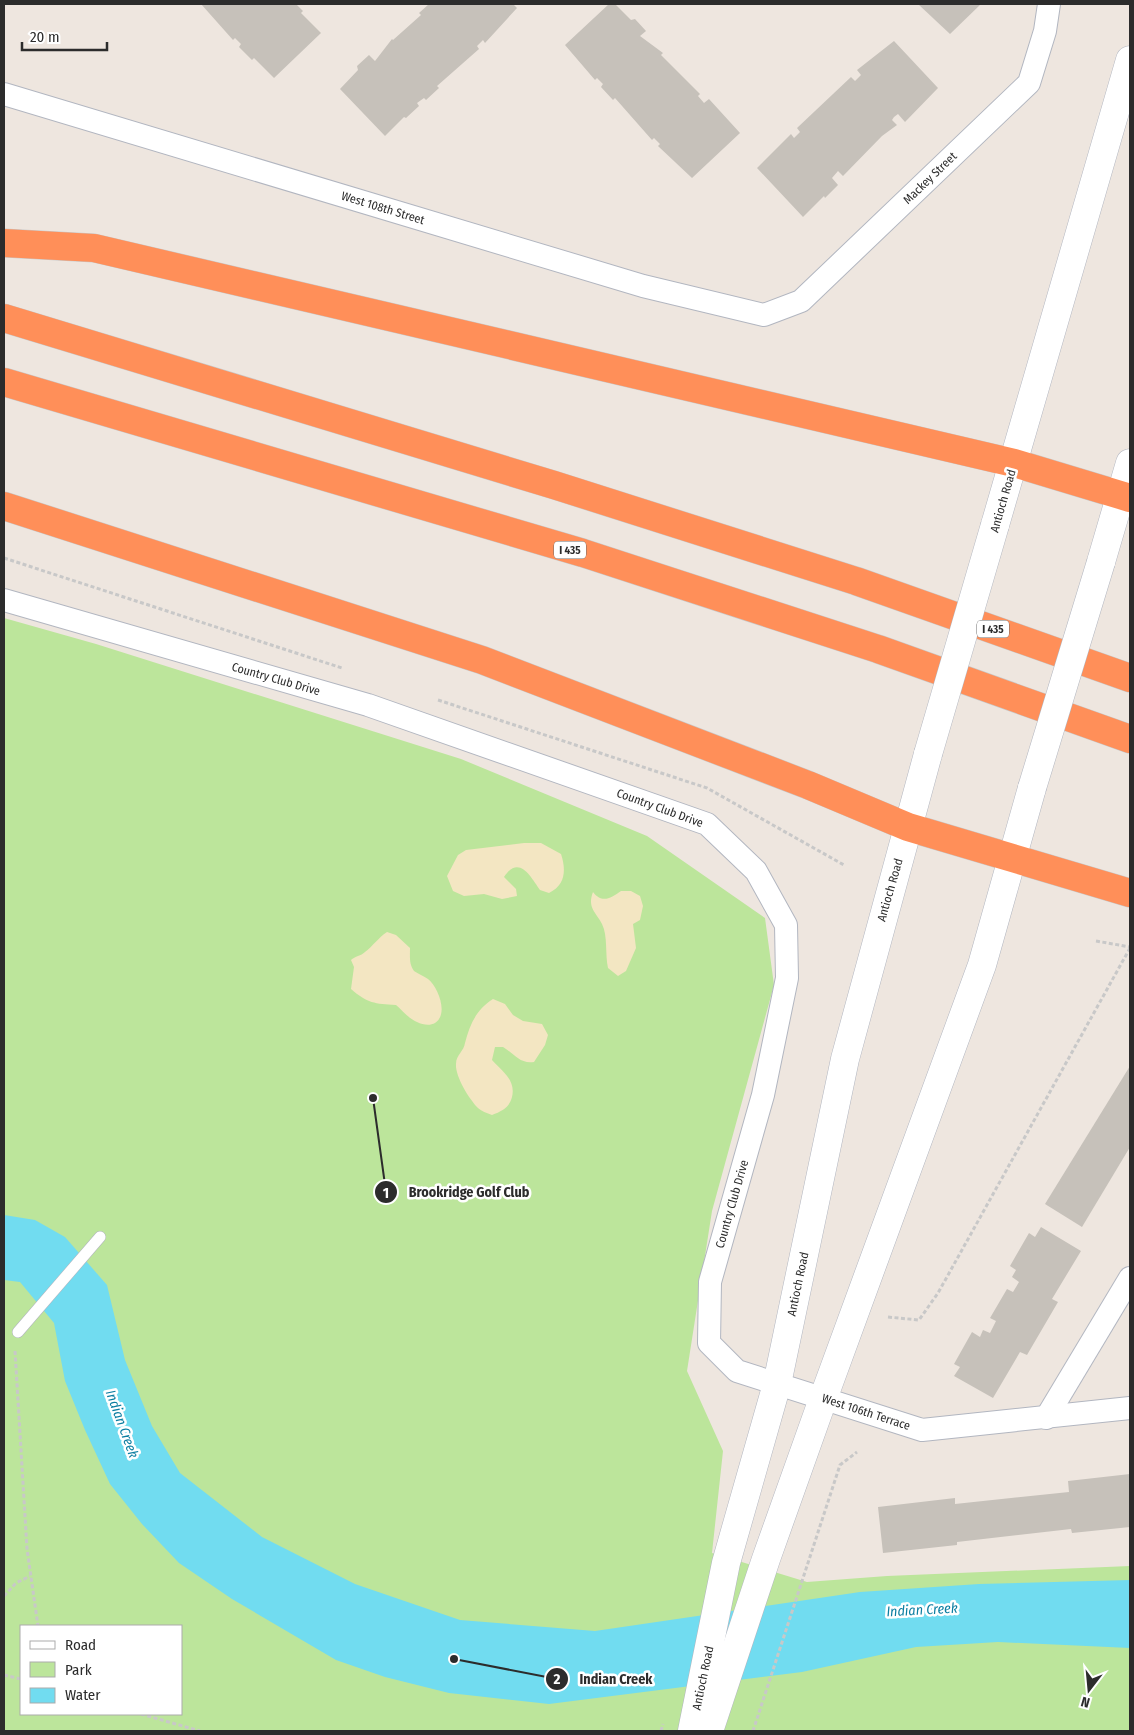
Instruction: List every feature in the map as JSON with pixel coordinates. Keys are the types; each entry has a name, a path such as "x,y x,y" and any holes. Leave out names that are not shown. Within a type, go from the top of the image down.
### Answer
{"highway":[{"path":"4,243 94,248 1014,463 1126,496"},
{"name":"I 435","path":"4,318 554,485 856,580 1130,678"},
{"name":"I 435","path":"4,382 583,554 878,649 1130,739"},
{"path":"4,506 482,660 799,782 908,827 1130,894"}],"main road":[{"name":"Antioch Road","path":"692,1731 726,1563 777,1384 845,1059 928,754 1130,60"},
{"name":"Antioch Road","path":"709,1731 766,1559 823,1399 982,966 1032,788 1101,562 1126,496 1130,463"}],"street":[{"name":"Mackey Street","path":"764,315 801,301 1029,83 1045,31 1049,4"},
{"name":"West 108th Street","path":"4,94 643,286 764,315"},
{"name":"Country Club Drive","path":"4,600 368,705 707,824 756,871 786,925 787,978 764,1095 710,1282 709,1343 737,1371 777,1384"},
{"path":"1046,1418 1130,1278"},
{"name":"West 106th Terrace","path":"777,1384 922,1430 1130,1408"}],"lane":[{"path":"18,1332 100,1237"}],"path":[{"path":"888,1317 919,1320 938,1293 1130,947 1096,940"},
{"path":"16,1344 30,1576 38,1625"},
{"path":"754,1731 840,1465 857,1452"},
{"path":"4,1596 16,1583 30,1576"},
{"path":"4,1674 20,1680"},
{"path":"144,1715 200,1731"}],"green space":[{"path":"4,618 96,644 461,759 647,836 765,918 774,985 712,1211 687,1371 723,1451 712,1553 807,1582 887,1576 1130,1566 1130,1731 4,1731"}],"sand":[{"path":"524,843 541,843 561,854 564,871 562,881 555,890 549,893 540,890 529,874 520,868 515,868 509,870 504,877 516,889 517,896 502,899 484,894 464,896 453,891 447,876 458,855 466,850"},
{"path":"621,891 631,891 640,896 643,906 640,920 633,924 636,948 626,971 618,976 608,968 604,929 593,910 591,897 593,892 600,898 607,899"},
{"path":"387,932 396,935 410,948 412,968 428,979 435,988 442,1007 439,1019 435,1023 429,1025 419,1023 396,1005 372,1002 351,989 354,967 351,960 371,947"},
{"path":"493,999 505,1004 513,1015 523,1021 542,1024 548,1035 545,1045 534,1062 517,1058 503,1047 495,1047 492,1060 508,1077 513,1091 511,1101 507,1106 492,1115 479,1109 471,1099 460,1081 456,1064 474,1018"}],"water":[{"path":"4,1215 35,1220 65,1237 107,1285 125,1360 152,1426 180,1473 262,1537 355,1584 460,1620 595,1631 860,1592 979,1584 1130,1580 1130,1648 998,1642 916,1647 802,1672 549,1704 449,1693 385,1677 336,1660 232,1599 179,1563 142,1524 110,1484 65,1381 54,1323 20,1282 4,1280"}],"building":[{"path":"201,4 296,4 303,11 301,13 321,33 274,78 254,58 252,60 239,47 241,44 235,38 233,40"},
{"path":"429,4 513,4 517,8 485,43 483,40 477,46 479,49 437,86 439,88 426,100 424,98 417,103 419,106 406,118 404,117 385,136 340,89 358,70 357,66 369,55 375,61 392,39 421,15 419,13"},
{"path":"609,4 615,4 631,20 635,19 646,31 640,36 663,53 661,55 700,94 698,96 704,103 709,99 740,133 692,178 658,146 660,144 654,138 652,140 615,98 613,100 601,87 603,84 597,78 595,80 565,45"},
{"path":"918,4 981,4 950,34"},
{"path":"894,41 938,88 905,122 898,114 894,117 892,120 897,125 882,136 843,176 838,171 832,178 838,185 803,217 757,168 791,134 794,138 800,132 797,128 851,77 855,81 861,75 857,70"},
{"path":"1130,1066 1130,1147 1082,1227 1045,1204"},
{"path":"1041,1227 1081,1251 1052,1299 1058,1302 1027,1355 1020,1352 993,1398 954,1376 960,1367 954,1364 972,1332 980,1337 983,1330 990,1333 996,1321 990,1318 1007,1289 1013,1292 1019,1282 1012,1277 1016,1270 1010,1266 1029,1233 1035,1237"},
{"path":"1130,1474 1130,1527 1072,1533 1071,1529 957,1542 957,1545 883,1553 878,1507 955,1498 955,1504 1069,1492 1068,1481"}],"place":[{"name":"Brookridge Golf Club","path":"373,1098"},
{"name":"Indian Creek","path":"454,1659"}]}
